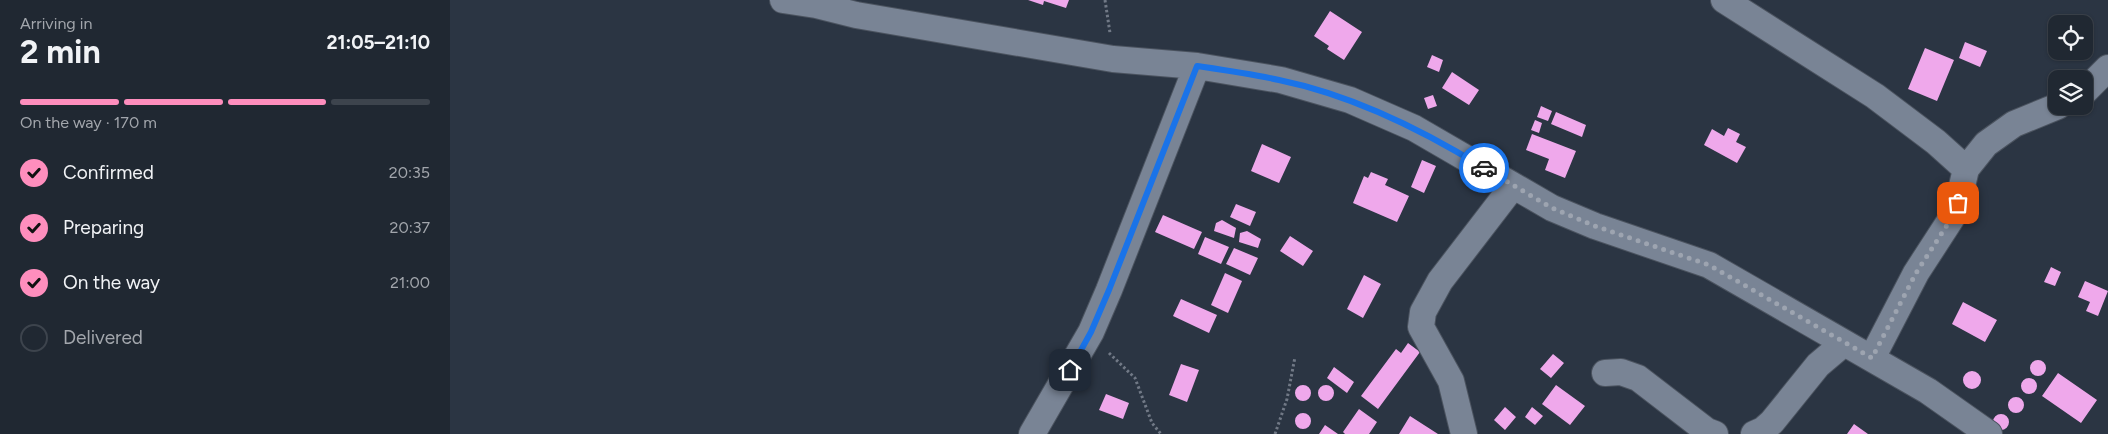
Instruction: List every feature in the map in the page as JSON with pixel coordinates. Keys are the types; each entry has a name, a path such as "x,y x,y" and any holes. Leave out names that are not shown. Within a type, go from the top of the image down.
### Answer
{"street":[{"path":"783,0 816,5 856,15 1113,59 1197,66 1281,80 1350,100 1414,128 1552,208 1595,226 1709,265 1928,391 1989,434"},
{"path":"1724,0 1883,101 1936,142 1966,169"},
{"path":"1032,434 1091,332 1197,66"},
{"path":"2093,83 2108,68"},
{"path":"1872,358 1916,273 1951,219 1958,203 1966,169 1986,144 2014,124 2048,110"},
{"path":"1464,434 1451,382 1421,327 1424,312 1440,281 1513,186"},
{"path":"1754,434 1763,430 1772,422 1818,365 1844,343"},
{"path":"1605,372 1621,372 1638,378 1707,431 1715,434"}],"path":[{"path":"1106,0 1113,59"},
{"path":"1091,332 1135,378 1152,423 1161,434"},
{"path":"1275,434 1287,399 1295,357"}],"building":[{"path":"1028,0 1069,0 1066,8 1044,1 1043,5"},
{"path":"1330,11 1362,32 1344,60 1327,49 1329,46 1314,36"},
{"path":"1965,42 1987,51 1980,67 1959,58"},
{"path":"1925,48 1954,60 1937,101 1908,89"},
{"path":"1432,55 1443,60 1439,72 1427,67"},
{"path":"1452,72 1479,90 1469,105 1442,88"},
{"path":"1433,95 1437,106 1428,109 1424,98"},
{"path":"1541,106 1552,111 1548,121 1537,117"},
{"path":"1556,112 1586,125 1582,137 1551,124"},
{"path":"1535,120 1542,123 1539,133 1531,130"},
{"path":"1728,128 1740,134 1736,142 1746,147 1737,163 1704,145 1712,129 1724,136"},
{"path":"1532,134 1576,151 1565,178 1545,170 1549,159 1526,150"},
{"path":"1262,144 1291,157 1279,183 1251,171"},
{"path":"1422,160 1436,166 1424,193 1411,187"},
{"path":"1371,172 1388,179 1385,185 1409,196 1397,222 1353,203 1364,176 1368,178"},
{"path":"1236,204 1256,212 1250,226 1230,217"},
{"path":"1163,215 1202,232 1194,249 1155,232"},
{"path":"1222,220 1236,228 1234,238 1214,231 1216,223"},
{"path":"1247,231 1261,239 1258,248 1239,242 1240,233"},
{"path":"1290,236 1313,251 1303,266 1280,251"},
{"path":"1205,237 1229,247 1221,264 1198,254"},
{"path":"1234,248 1258,258 1250,275 1226,264"},
{"path":"2051,267 2061,272 2055,286 2044,282"},
{"path":"1225,273 1242,281 1228,313 1211,305"},
{"path":"1364,275 1381,284 1363,318 1347,309"},
{"path":"2085,281 2108,291 2098,316 2086,311 2090,302 2078,297"},
{"path":"1181,299 1217,315 1209,333 1173,316"},
{"path":"1963,302 1997,320 1985,342 1952,324"},
{"path":"1408,343 1420,352 1378,409 1361,396 1396,349 1401,353"},
{"path":"1553,354 1564,363 1551,378 1540,369"},
{"path":"2038,360 2046,368 2038,376 2030,368"},
{"path":"1181,364 1199,370 1187,402 1169,395"},
{"path":"1334,367 1354,382 1347,393 1327,378"},
{"path":"1972,371 1978,374 1981,380 1978,386 1972,389 1966,386 1963,380 1966,374"},
{"path":"2058,373 2097,400 2081,423 2042,396"},
{"path":"2029,378 2035,380 2037,386 2035,392 2029,394 2023,392 2021,386 2023,380"},
{"path":"1303,385 1309,387 1311,393 1309,399 1303,401 1297,399 1295,393 1297,387"},
{"path":"1326,385 1334,393 1326,401 1318,393"},
{"path":"1556,385 1585,406 1570,425 1542,404"},
{"path":"1106,394 1129,403 1123,419 1099,410"},
{"path":"2016,397 2024,405 2016,413 2008,405"},
{"path":"1505,407 1516,417 1505,430 1494,420"},
{"path":"1532,407 1543,416 1535,425 1525,417"},
{"path":"1359,409 1377,422 1369,434 1345,434 1343,432"},
{"path":"1303,413 1309,415 1311,421 1309,427 1303,429 1297,427 1295,421 1297,415"},
{"path":"2001,414 2009,422 2001,430 1993,422"},
{"path":"1410,416 1438,434 1399,434"},
{"path":"1854,424 1868,434 1847,434"},
{"path":"1325,425 1338,434 1319,434"}],"way so far":[{"path":"1484,168 1552,208 1595,226 1709,265 1872,358 1916,273 1951,219 1958,203"}],"route":[{"path":"1070,370 1091,332 1109,290 1197,66 1281,80 1350,100 1414,128 1484,168"}]}
